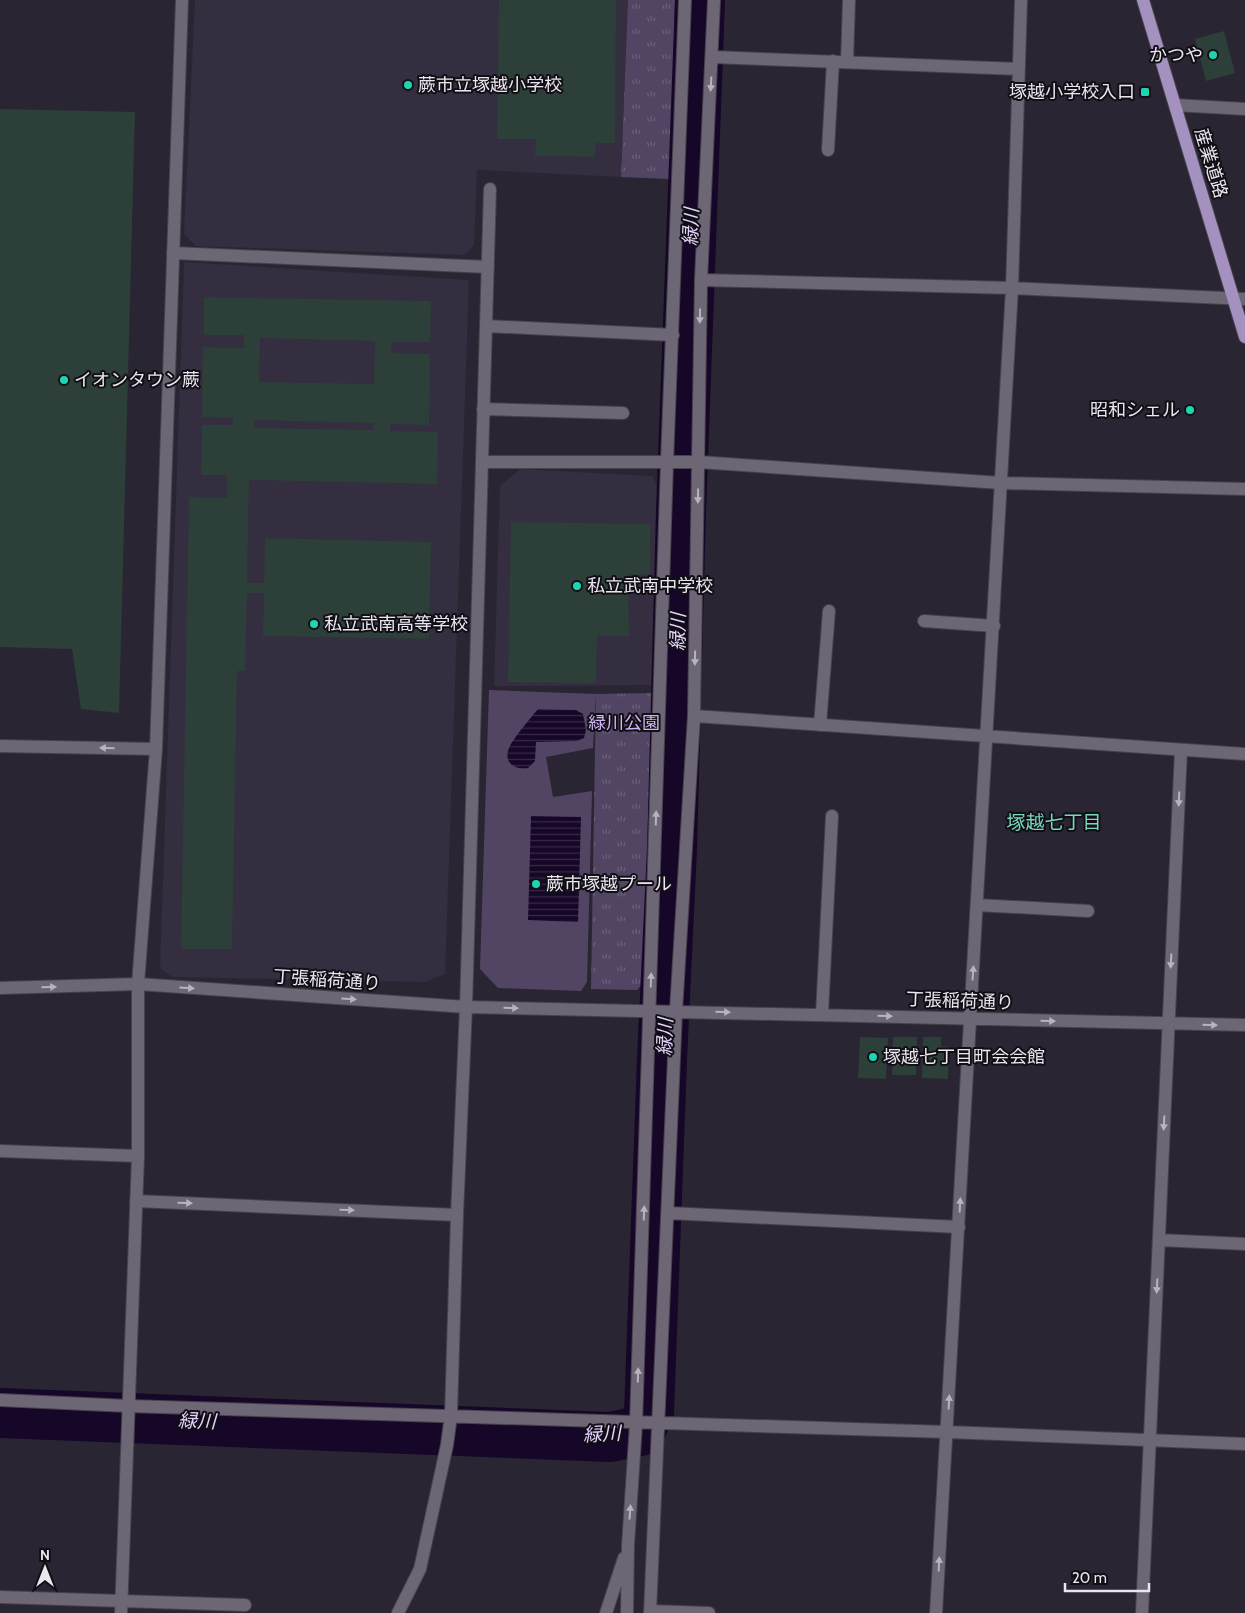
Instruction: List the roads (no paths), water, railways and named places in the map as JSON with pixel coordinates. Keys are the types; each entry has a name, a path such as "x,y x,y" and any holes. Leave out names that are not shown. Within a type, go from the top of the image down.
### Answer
{"main road":[{"name":"産業道路","path":"1143,0 1175,105 1239,299 1245,337"}],"street":[{"path":"121,1607 138,1156 138,984 156,749 182,0"},
{"path":"627,1613 628,1545 637,1422 652,1011 668,462 686,0"},
{"path":"708,1613 650,1612 675,1011 694,716 701,280 714,0"},
{"path":"846,62 849,0"},
{"path":"936,1613 1012,288 1021,0"},
{"path":"712,57 1019,69"},
{"path":"828,150 833,61"},
{"path":"1175,105 1245,108"},
{"path":"398,1613 420,1569 447,1445 451,1416 466,1007 490,189"},
{"path":"173,253 488,267"},
{"path":"701,280 1012,288 1239,299"},
{"path":"486,326 673,335"},
{"path":"483,409 623,413"},
{"path":"482,462 698,462 1001,483 1245,490"},
{"path":"820,725 829,610"},
{"path":"924,621 994,626"},
{"path":"694,716 1245,754"},
{"path":"0,746 156,749"},
{"path":"1142,1613 1181,750"},
{"path":"822,1014 832,816"},
{"path":"977,905 1088,911"},
{"name":"丁張稲荷通り","path":"0,988 138,984 466,1007 1245,1025"},
{"path":"0,1151 138,1156"},
{"path":"136,1201 457,1215"},
{"path":"668,1213 959,1227"},
{"path":"1159,1240 1245,1244"},
{"path":"0,1400 128,1407 947,1432 1245,1444"},
{"path":"606,1613 628,1545"},
{"path":"0,1597 121,1607 245,1605"}],"waterway":[{"name":"緑川","path":"0,1413 610,1437 640,1431 649,1413 672,849 681,511 700,0"}],"place":[{"name":"かつや","path":"1213,55"},
{"name":"蕨市立塚越小学校","path":"408,85"},
{"name":"塚越小学校入口","path":"1145,92"},
{"name":"イオンタウン蕨","path":"64,380"},
{"name":"昭和シェル","path":"1190,410"},
{"name":"私立武南中学校","path":"577,586"},
{"name":"私立武南高等学校","path":"314,624"},
{"name":"蕨市塚越プール","path":"536,884"},
{"name":"塚越七丁目町会会館","path":"873,1057"}],"district":[{"name":"塚越七丁目","path":"1054,822"}],"park label":[{"name":"緑川公園","path":"624,723"}]}
